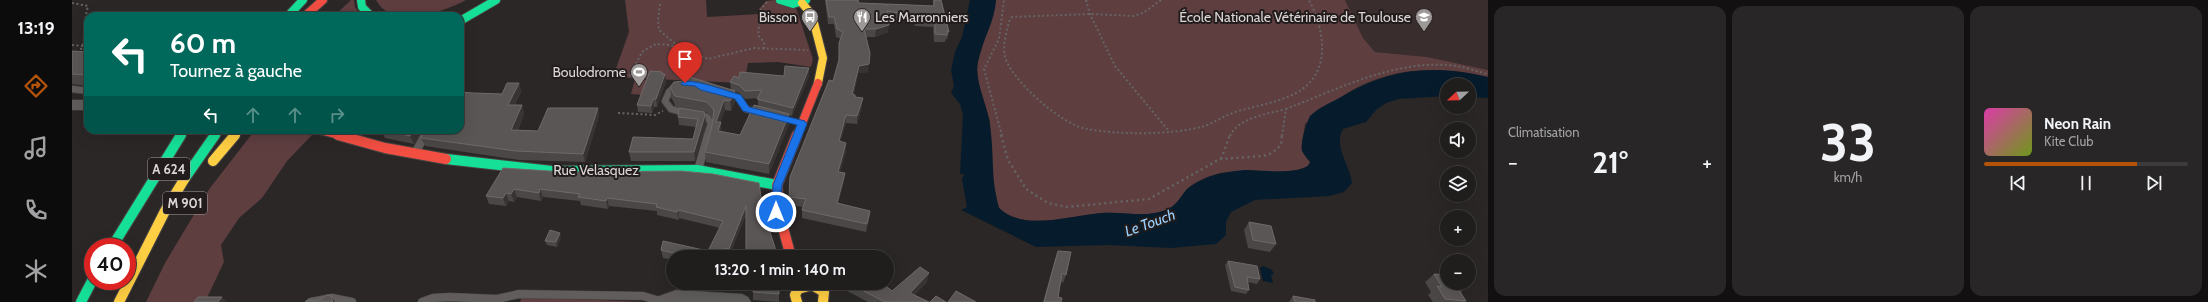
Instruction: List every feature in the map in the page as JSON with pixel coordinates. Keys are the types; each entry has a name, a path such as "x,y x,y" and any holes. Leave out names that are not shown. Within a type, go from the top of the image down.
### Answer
{"main road":[{"path":"292,12 303,0"},
{"path":"310,12 323,0"},
{"path":"361,0 362,7 367,12"},
{"path":"457,12 480,0"},
{"path":"464,19 496,0"},
{"path":"780,0 789,4 804,2 812,16 822,50 820,75 799,123 778,185 776,203 778,217 789,250"},
{"name":"A 624","path":"117,238 182,134"},
{"name":"A 624","path":"136,268 164,211 216,134"},
{"path":"209,166 236,134"},
{"name":"Rue Velasquez","path":"332,134 351,140 456,161 556,171 698,170 778,185"},
{"name":"A 624","path":"137,206 177,160"},
{"name":"M 901","path":"136,271 167,229"},
{"path":"81,302 87,290"},
{"name":"A 624","path":"119,302 125,290"},
{"path":"797,302 796,292 798,290"},
{"path":"823,290 827,301"}],"street":[{"path":"72,105 84,105"},
{"path":"663,302 676,297 742,302"}],"lane":[{"path":"685,83 669,92 665,101 674,111 707,117 711,120 698,170"},
{"path":"72,89 84,90"},
{"path":"718,91 738,97 746,109 768,115"},
{"path":"415,153 426,134"},
{"path":"422,302 433,298 450,297 497,299 519,294 643,296 663,302"},
{"path":"311,302 332,298 352,302"}],"path":[{"path":"1004,0 1001,30 994,50 985,62 984,69 1008,160 1026,188 1048,203 1066,207 1149,199 1220,160 1227,152 1231,133 1238,125 1401,68 1429,64 1450,65 1488,74"},
{"path":"1086,0 1090,14 1115,66 1168,130"},
{"path":"1161,0 1143,13 1134,16 1090,14 1012,17 1009,20 1004,52 1019,81 1060,118 1078,127 1092,132 1106,132 1168,130 1203,126 1223,115 1283,99 1307,86 1318,71 1324,40 1320,19 1309,0"},
{"path":"764,49 764,42 758,35 761,9 770,1"},
{"path":"72,3 88,6 86,12"},
{"path":"660,4 657,27 665,39 696,57 707,58 729,56 747,49 822,50"},
{"path":"76,60 82,46 84,35"},
{"path":"630,76 644,50 656,44 679,48"},
{"path":"72,45 82,46"},
{"path":"1220,160 1263,156 1272,153 1281,145 1286,109"},
{"path":"618,112 655,114 660,112"}],"shaded area":[{"path":"351,0 354,0 355,7 358,12 338,12"},
{"path":"376,0 466,0 457,5 435,12 389,12 383,9"},
{"path":"625,0 706,0 707,17 760,14 759,9 766,1 775,0 796,8 813,59 811,67 778,62 748,63 745,80 740,83 613,77 629,32"},
{"path":"996,0 1345,0 1363,38 1375,52 1427,57 1488,70 1488,77 1455,71 1423,70 1376,79 1346,94 1305,124 1302,144 1310,165 1289,171 1242,171 1216,174 1191,186 1174,205 1160,212 1152,214 1102,213 1063,219 1034,221 1021,219 1009,215 999,208 992,176 990,121 979,85 977,70"},
{"name":"École Nationale Vétérinaire de Toulouse","path":"1345,0 1488,0 1488,70 1426,57 1375,52 1363,38"},
{"name":"Boulodrome","path":"635,79 647,80 643,95 631,94"},
{"path":"252,134 312,135 287,161 262,198 239,218 221,245 224,262 205,302 146,302 165,263 210,188"},
{"path":"522,297 645,302 520,302"}],"water":[{"name":"Le Touch","path":"970,0 996,0 993,16 982,46 977,68 979,83 988,113 991,131 994,186 999,208 1009,215 1034,221 1063,219 1102,213 1152,214 1168,209 1176,203 1189,187 1208,177 1226,172 1244,170 1291,171 1307,167 1310,162 1302,151 1302,144 1310,116 1320,108 1359,87 1395,74 1430,70 1468,73 1488,77 1488,98 1476,97 1476,78 1440,78 1440,96 1399,99 1386,103 1376,110 1366,122 1343,129 1340,136 1341,149 1351,176 1352,183 1344,192 1330,196 1255,200 1231,212 1226,222 1226,235 1216,244 1171,248 1108,245 1036,247 961,210 967,207 962,180 964,174 960,174 963,114 960,104 951,93 954,86 951,70 955,52 962,37"},
{"path":"1263,266 1272,270 1274,274 1271,275 1273,283 1263,281 1260,268"}],"building":[{"path":"826,0 858,0 859,3 886,4 886,6 887,4 934,6 934,0 941,0 949,32 947,31 947,35 935,34 935,19 916,18 916,16 887,11 889,25 876,29 864,29 870,53 869,64 859,66 852,94 855,95 855,97 863,98 857,116 846,115 839,141 846,143 838,172 845,173 837,203 870,211 867,224 802,210 806,199 789,197 790,177 829,80 833,81 839,60 839,43 843,32 837,29 834,17 829,17"},
{"path":"72,51 84,52 84,75 72,74"},
{"path":"785,66 809,68 793,108 757,99 762,90 745,91 739,85 730,82 734,76 739,78 740,72 784,76"},
{"path":"650,71 662,72 662,74 665,74 656,99 653,99 651,106 637,105"},
{"path":"690,77 735,91 730,101 724,100 716,122 721,122 718,131 740,135 754,105 789,114 769,164 705,152 712,126 714,110 707,102 675,96 670,87 674,82 683,81"},
{"path":"507,83 519,83 508,105 522,105 511,130 538,131 548,108 598,108 583,154 516,151 421,138 423,134 464,134 464,92 502,94"},
{"path":"679,108 704,112 705,115 694,152 629,152 633,137 693,139 698,119 678,117"},
{"path":"503,168 565,172 681,171 713,174 759,183 763,210 776,250 746,250 746,206 729,249 724,248 723,250 708,250 723,221 678,210 677,212 656,207 657,204 607,198 606,201 578,197 580,194 540,189 539,193 514,189 511,194 506,193 503,198 486,196"},
{"path":"1249,222 1271,226 1276,244 1253,240"},
{"path":"550,230 560,233 556,242 545,241"},
{"path":"663,241 704,250 666,250 666,251 661,250"},
{"path":"1058,251 1071,252 1066,275 1062,273 1058,297 1062,298 1061,302 1044,302"},
{"path":"1228,261 1257,266 1260,279 1247,277 1249,290 1235,287"},
{"path":"920,267 929,273 910,293 929,302 885,302 862,290 892,291"},
{"path":"1434,274 1440,274 1440,284"},
{"path":"1437,286 1440,287 1440,290 1459,290 1466,301 1445,299"},
{"path":"753,290 779,290 779,294 753,292"},
{"path":"956,291 976,302 948,302"},
{"path":"327,295 331,296 333,302 305,302 307,300 318,301"},
{"path":"936,296 946,302 930,302"},
{"path":"1293,296 1315,300 1315,302 1295,302"},
{"path":"198,297 222,297 218,302 194,302"}],"traffic: fast":[{"path":"292,12 303,0"},
{"path":"361,0 362,7 367,12"},
{"path":"464,19 496,0"},
{"path":"780,0 793,4 806,0"},
{"path":"118,238 182,134"},
{"path":"185,178 216,134"},
{"path":"446,159 552,171 697,170 777,185"},
{"path":"81,302 87,290"}],"traffic: slow":[{"path":"802,3 812,15 823,58 818,83"},
{"path":"213,161 236,134"},
{"path":"119,302 165,211 185,178"},
{"path":"797,302 795,295 798,289 808,285 818,287 824,292 823,302"}],"traffic: jam":[{"path":"310,12 323,0"},
{"path":"789,250 779,213 777,185 818,83"},
{"path":"334,134 385,148 446,159"}],"place":[{"name":"Bisson","path":"810,32"},
{"name":"Les Marronniers","path":"862,32"},
{"name":"École Nationale Vétérinaire de Toulouse","path":"1424,32"},
{"name":"Boulodrome","path":"639,87"}],"route":[{"path":"685,83 696,84 704,88 738,97 746,109 802,124 778,185 776,212"}]}
